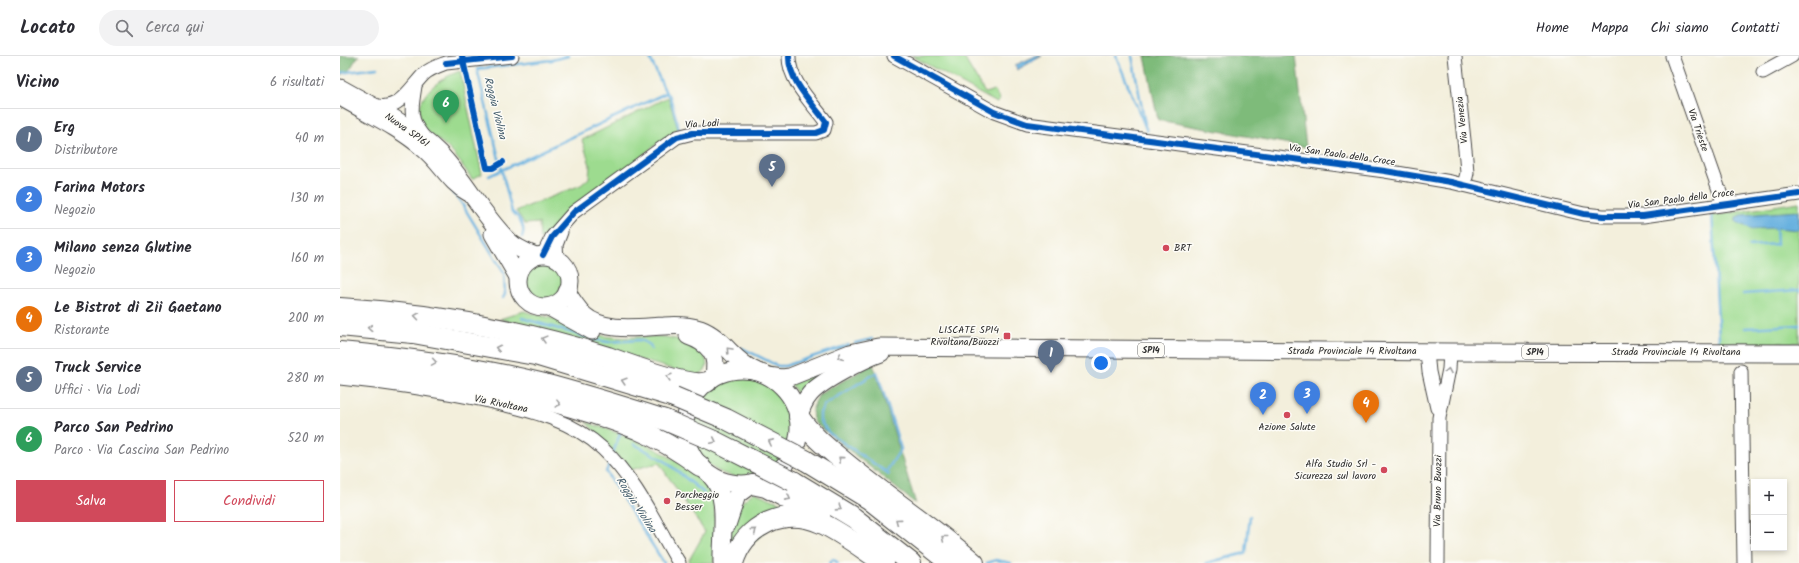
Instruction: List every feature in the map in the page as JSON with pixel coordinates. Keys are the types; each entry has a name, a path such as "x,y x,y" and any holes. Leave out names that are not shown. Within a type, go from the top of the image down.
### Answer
{"highway":[{"path":"340,308 417,316 522,334 593,353 678,379 700,384 710,380"},
{"path":"340,326 413,333 535,355 674,397 726,420 805,460 869,498 950,563"},
{"path":"340,352 402,357 478,370 584,395 665,420 714,441 793,481 854,518 911,563"},
{"path":"340,367 467,384 564,406 637,429 705,470"},
{"path":"799,417 818,440 859,474 924,522 974,563"},
{"path":"752,484 766,487 826,519 885,563"},
{"path":"733,563 741,544 753,531 768,521 789,517 810,519 824,525 885,563"}],"main road":[{"name":"Nuova SP161","path":"345,94 408,128 429,144 452,168 476,201 512,244 565,266 569,274 570,283 567,292 577,308 589,319 605,325 630,328"},
{"name":"Nuova SP161","path":"476,201 518,277 519,290 525,300 538,307 549,307 582,326 596,332 680,325 702,330 722,342 747,367 764,374"},
{"path":"518,277 523,265 545,257"},
{"path":"549,307 560,302 567,292"},
{"name":"Nuova SP161","path":"657,326 692,338 710,348 715,359 710,380"},
{"name":"Strada Provinciale 14 Rivoltana","path":"764,374 782,378 790,377 862,350 878,347 1426,352 1799,353"},
{"name":"Strada Provinciale 14 Rivoltana","path":"799,417 806,399 818,387 864,360 879,354 906,347"},
{"path":"722,540 735,500 741,491 752,484 772,476 789,460 795,450 799,437 799,417 795,404 787,391 779,383 764,374 747,370 735,370 710,380 698,390 691,402 685,422 688,445 705,470 716,482 721,495 722,563"},
{"path":"705,470 730,483 752,484"}],"street":[{"path":"345,94 375,105 388,106 398,102 429,71 446,63 512,56"},
{"name":"Via Lodi","path":"545,257 570,217 670,141 684,134 816,133 822,131 826,124 798,83 790,65 789,56"},
{"name":"Via San Paolo della Croce","path":"894,56 987,108 1027,124 1377,170 1464,184 1574,212 1603,216 1643,216 1799,194"},
{"name":"Via Venezia","path":"1455,56 1466,159 1464,184"},
{"name":"Via Trieste","path":"1672,56 1724,204"},
{"path":"1763,72 1792,56"},
{"path":"415,86 412,117 416,127 429,144"},
{"path":"345,94 416,144 437,163 457,189 476,201"},
{"name":"Via Bruno Buozzi","path":"1426,352 1439,418"},
{"name":"Via Bruno Buozzi","path":"1438,563 1439,418 1449,369 1450,352"},
{"path":"1741,371 1744,563"},
{"name":"Via Rivoltana","path":"340,378 434,390 535,411 571,426 589,438 611,457 634,488 679,563"}],"green space":[{"path":"340,56 359,56 348,71 340,75"},
{"path":"912,56 963,56 985,93 994,90 1000,100 997,103"},
{"path":"1145,56 1296,56 1306,147 1158,120"},
{"path":"460,71 482,174 472,179 451,151 426,130 420,117 420,108 423,99 428,92 443,79"},
{"path":"668,97 678,129 653,147 540,239 539,223 525,224 516,211 581,185 589,178 590,165 582,140"},
{"path":"1799,202 1799,343 1719,343 1712,216"},
{"path":"540,262 548,262 558,267 562,274 562,288 558,295 548,300 540,300 530,295 528,292 525,285 525,277 530,267 533,265"},
{"path":"524,311 554,319 599,335 612,337 647,336 670,338 682,341 694,347 703,354 707,366 703,372 696,376 500,319"},
{"path":"873,364 916,504 814,422 812,415 813,407 820,394"},
{"path":"834,366 800,398 791,384"},
{"path":"742,375 761,379 778,390 789,407 793,426 789,445 778,462 761,473 742,477 723,473 706,462 695,445 691,426 695,407 706,390 723,379"},
{"path":"586,422 643,443 657,450 682,465 709,488 715,497 714,563 690,563 689,560 705,532 659,463 630,470"},
{"path":"754,492 808,514 787,512 730,563 731,530 737,506"}],"water":[{"path":"1036,56 1042,56 1017,70 1015,65"},
{"path":"1799,211 1799,230 1776,228 1752,229 1736,222 1736,217 1742,215"}],"waterway":[{"name":"Roggia Violina","path":"522,237 523,226 518,217 512,212 477,69 552,60 568,56"},
{"path":"489,176 666,93 649,56"},
{"path":"1116,56 1147,131"},
{"path":"1132,56 1145,124"},
{"path":"340,73 377,68"},
{"path":"666,93 670,97 679,129"},
{"path":"452,191 462,204 504,273 505,294 503,298"},
{"path":"1712,214 1719,339"},
{"path":"1749,246 1777,244 1776,226"},
{"path":"1743,294 1799,290"},
{"name":"Roggia Violina","path":"522,318 586,337"},
{"path":"1745,328 1799,325"},
{"name":"Roggia Violina","path":"591,339 608,342 641,340 650,345 651,349"},
{"path":"855,343 872,339"},
{"path":"742,348 778,366 785,366 848,345"},
{"path":"886,472 901,449 877,372 824,405 820,413 820,421 829,433 889,474"},
{"name":"Roggia Violina","path":"613,453 621,431"},
{"path":"634,444 665,461 704,493"},
{"name":"Roggia Violina","path":"610,462 606,472 664,563"},
{"path":"1206,563 1246,553 1250,516"},
{"path":"830,563 833,559 838,563"},
{"path":"987,563 996,560 1011,563"}],"cycle path":[{"path":"462,56 487,168 493,168 503,162"},
{"path":"446,63 512,56"},
{"path":"543,255 552,237 574,212 677,137 693,133 816,133 824,130 826,122 808,100 797,83 790,65 789,56"},
{"path":"894,56 994,112 1027,124 1385,171 1451,182 1584,214 1603,216 1643,216 1799,194"}],"place":[{"name":"Parco San Pedrino","path":"446,123"},
{"name":"Truck Service","path":"772,187"},
{"name":"BRT","path":"1166,248"},
{"name":"LISCATE SP14 Rivoltana/Buozzi","path":"1007,336"},
{"name":"Erg","path":"1051,373"},
{"name":"Milano senza Glutine","path":"1307,414"},
{"name":"Farina Motors","path":"1263,415"},
{"name":"Azione Salute","path":"1287,415"},
{"name":"Le Bistrot di Zii Gaetano","path":"1366,423"},
{"name":"Alfa Studio Srl - Sicurezza sul lavoro","path":"1384,470"},
{"name":"Parcheggio Besser","path":"667,501"}]}
